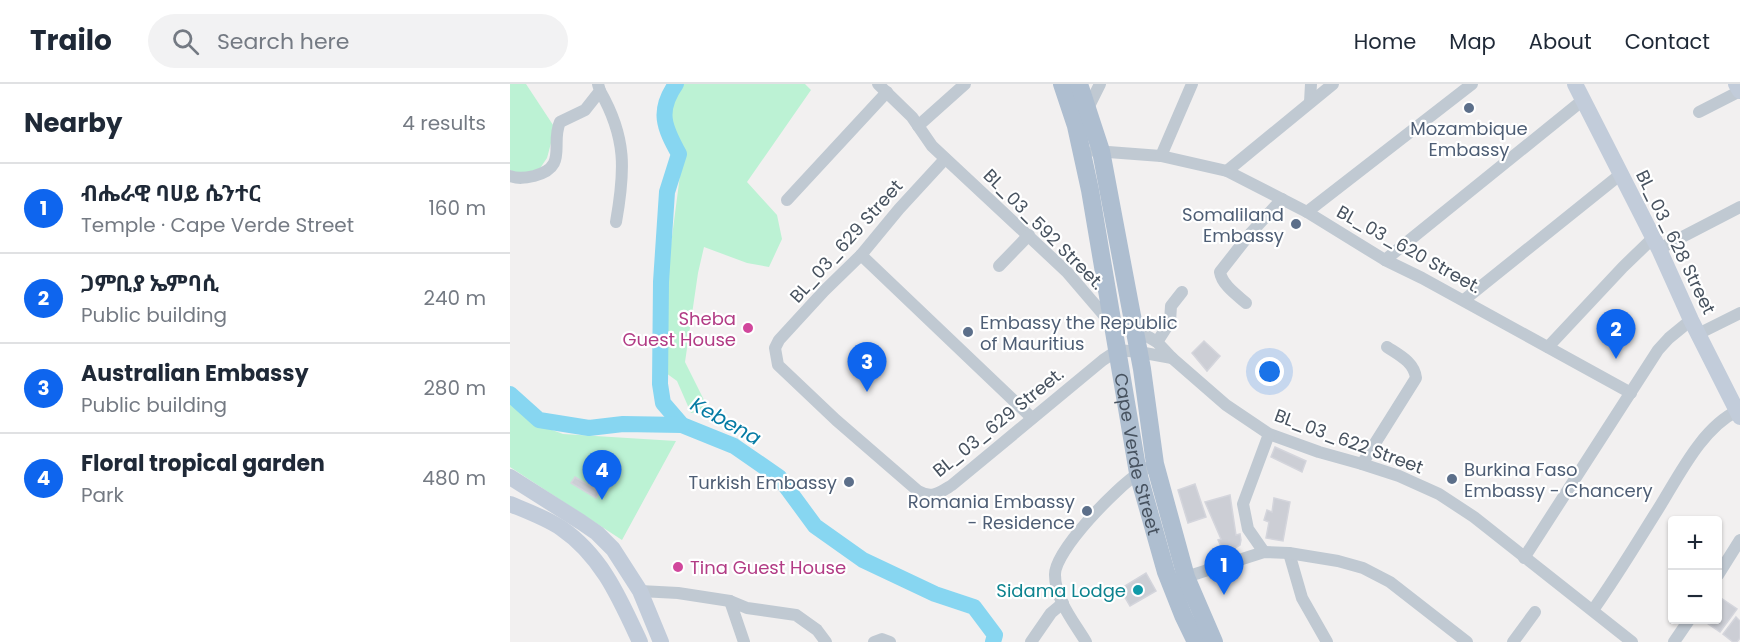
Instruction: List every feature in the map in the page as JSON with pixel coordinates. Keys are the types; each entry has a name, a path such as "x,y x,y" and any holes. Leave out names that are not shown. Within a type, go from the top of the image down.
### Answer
{"main road":[{"name":"Cape Verde Street","path":"1062,84 1092,151 1135,329 1155,464 1186,577 1214,642"},
{"name":"Cape Verde Street","path":"1079,84 1088,108 1118,350 1138,473 1166,572 1196,642"},
{"name":"BL_03_628 Street","path":"1575,84 1656,243 1738,414"},
{"path":"1736,84 1740,91"},
{"path":"510,477 597,533 613,549 640,591 662,642"},
{"path":"510,504 561,528 597,561 617,590 640,642"}],"street":[{"path":"918,126 965,84"},
{"path":"1088,108 1100,84"},
{"path":"1161,156 1192,84"},
{"path":"1310,102 1311,84"},
{"path":"1227,171 1333,84"},
{"path":"1307,212 1472,84"},
{"path":"510,176 520,178 549,170 557,156 557,135 560,122 585,110 599,88"},
{"path":"599,88 620,135 623,175 616,222"},
{"path":"787,200 882,88"},
{"name":"BL_03_592 Street.","path":"882,88 912,117 926,139 945,159 1067,272 1115,328"},
{"path":"1699,112 1740,91"},
{"path":"1385,260 1583,100"},
{"name":"BL_03_620 Street.","path":"1092,151 1161,156 1227,171 1307,212 1385,260 1464,300 1631,393"},
{"name":"BL_03_629 Street","path":"775,348 779,340 861,255 945,159"},
{"path":"1464,300 1621,174"},
{"path":"1246,303 1230,288 1221,277 1220,272 1249,235 1282,199"},
{"path":"1548,346 1623,267 1656,243 1740,207"},
{"path":"999,266 1029,235"},
{"path":"861,255 1032,418"},
{"path":"1157,342 1170,322 1171,306 1182,292"},
{"path":"1524,558 1658,350 1669,338 1740,313"},
{"path":"1115,328 1135,329"},
{"name":"BL_03_622 Street","path":"1135,329 1157,342 1226,405 1269,434 1422,485 1439,494 1474,517 1632,642"},
{"path":"1362,464 1416,378 1408,361 1387,347"},
{"name":"BL_03_629 Street.","path":"775,348 778,365 784,372 871,451 926,496 937,494 952,485 1118,350"},
{"path":"1118,350 1138,351 1172,358"},
{"path":"1593,610 1697,448 1715,426 1738,414"},
{"path":"1264,552 1248,529 1243,504 1269,434"},
{"path":"1086,642 1063,603 1054,573 1061,554 1077,532 1138,473 1155,464"},
{"path":"1721,570 1740,540"},
{"path":"1186,577 1264,552 1289,553 1338,561 1363,568 1407,593 1467,642"},
{"path":"1289,553 1302,598 1327,642"},
{"path":"640,591 730,600 747,609 796,615 817,630 826,642"},
{"path":"730,600 744,642"},
{"path":"1031,642 1051,613 1063,603"},
{"path":"1513,642 1535,612"},
{"path":"1674,642 1686,624"},
{"path":"874,642 882,639 890,642"}],"green space":[{"path":"510,84 526,84 555,128 547,158 532,180 510,170"},
{"path":"684,84 805,84 811,90 747,182 777,215 782,239 769,267 747,263 704,247 685,362 709,410 691,413 677,381 666,373 666,304 670,252 683,152 671,129 669,108"},
{"path":"510,404 536,424 563,434 676,441 622,540 510,467"}],"building":[{"path":"1204,341 1220,356 1207,371 1192,353"},
{"path":"1275,447 1306,461 1302,472 1271,457"},
{"path":"575,477 600,492 596,498 571,483"},
{"path":"1195,484 1206,517 1188,523 1178,490"},
{"path":"1230,495 1236,535 1240,534 1241,540 1240,545 1232,550 1225,549 1220,544 1218,540 1221,539 1205,502"},
{"path":"1274,498 1290,502 1283,541 1266,538 1269,522 1264,520 1267,510 1272,512"},
{"name":"Sidama Lodge","path":"1146,573 1156,591 1130,606 1120,589"},
{"path":"1722,599 1737,609 1720,632 1708,624 1722,624"},
{"path":"1736,617 1740,621 1740,638 1737,642 1733,642 1723,634"}],"waterway":[{"name":"Kebena","path":"676,84 666,103 665,111 666,127 679,154 667,192 661,282 660,384 663,403 682,425 734,446 779,477 815,526 863,560 935,594 974,607 995,635 993,642"},
{"path":"510,394 539,420 589,428 623,424 682,425"}],"place":[{"name":"Mozambique Embassy","path":"1469,108"},
{"name":"Somaliland Embassy","path":"1296,224"},
{"name":"Sheba Guest House","path":"748,328"},
{"name":"Embassy the Republic of Mauritius","path":"968,332"},
{"name":"ጋምቢያ ኤምባሲ","path":"1616,359"},
{"name":"Australian Embassy","path":"867,392"},
{"name":"Burkina Faso Embassy - Chancery","path":"1452,479"},
{"name":"Turkish Embassy","path":"849,482"},
{"name":"Floral tropical garden","path":"602,500"},
{"name":"Romania Embassy - Residence","path":"1087,511"},
{"name":"Tina Guest House","path":"678,567"},
{"name":"Sidama Lodge","path":"1138,590"},
{"name":"ብሔራዊ ባሀይ ሴንተር","path":"1224,595"}]}
